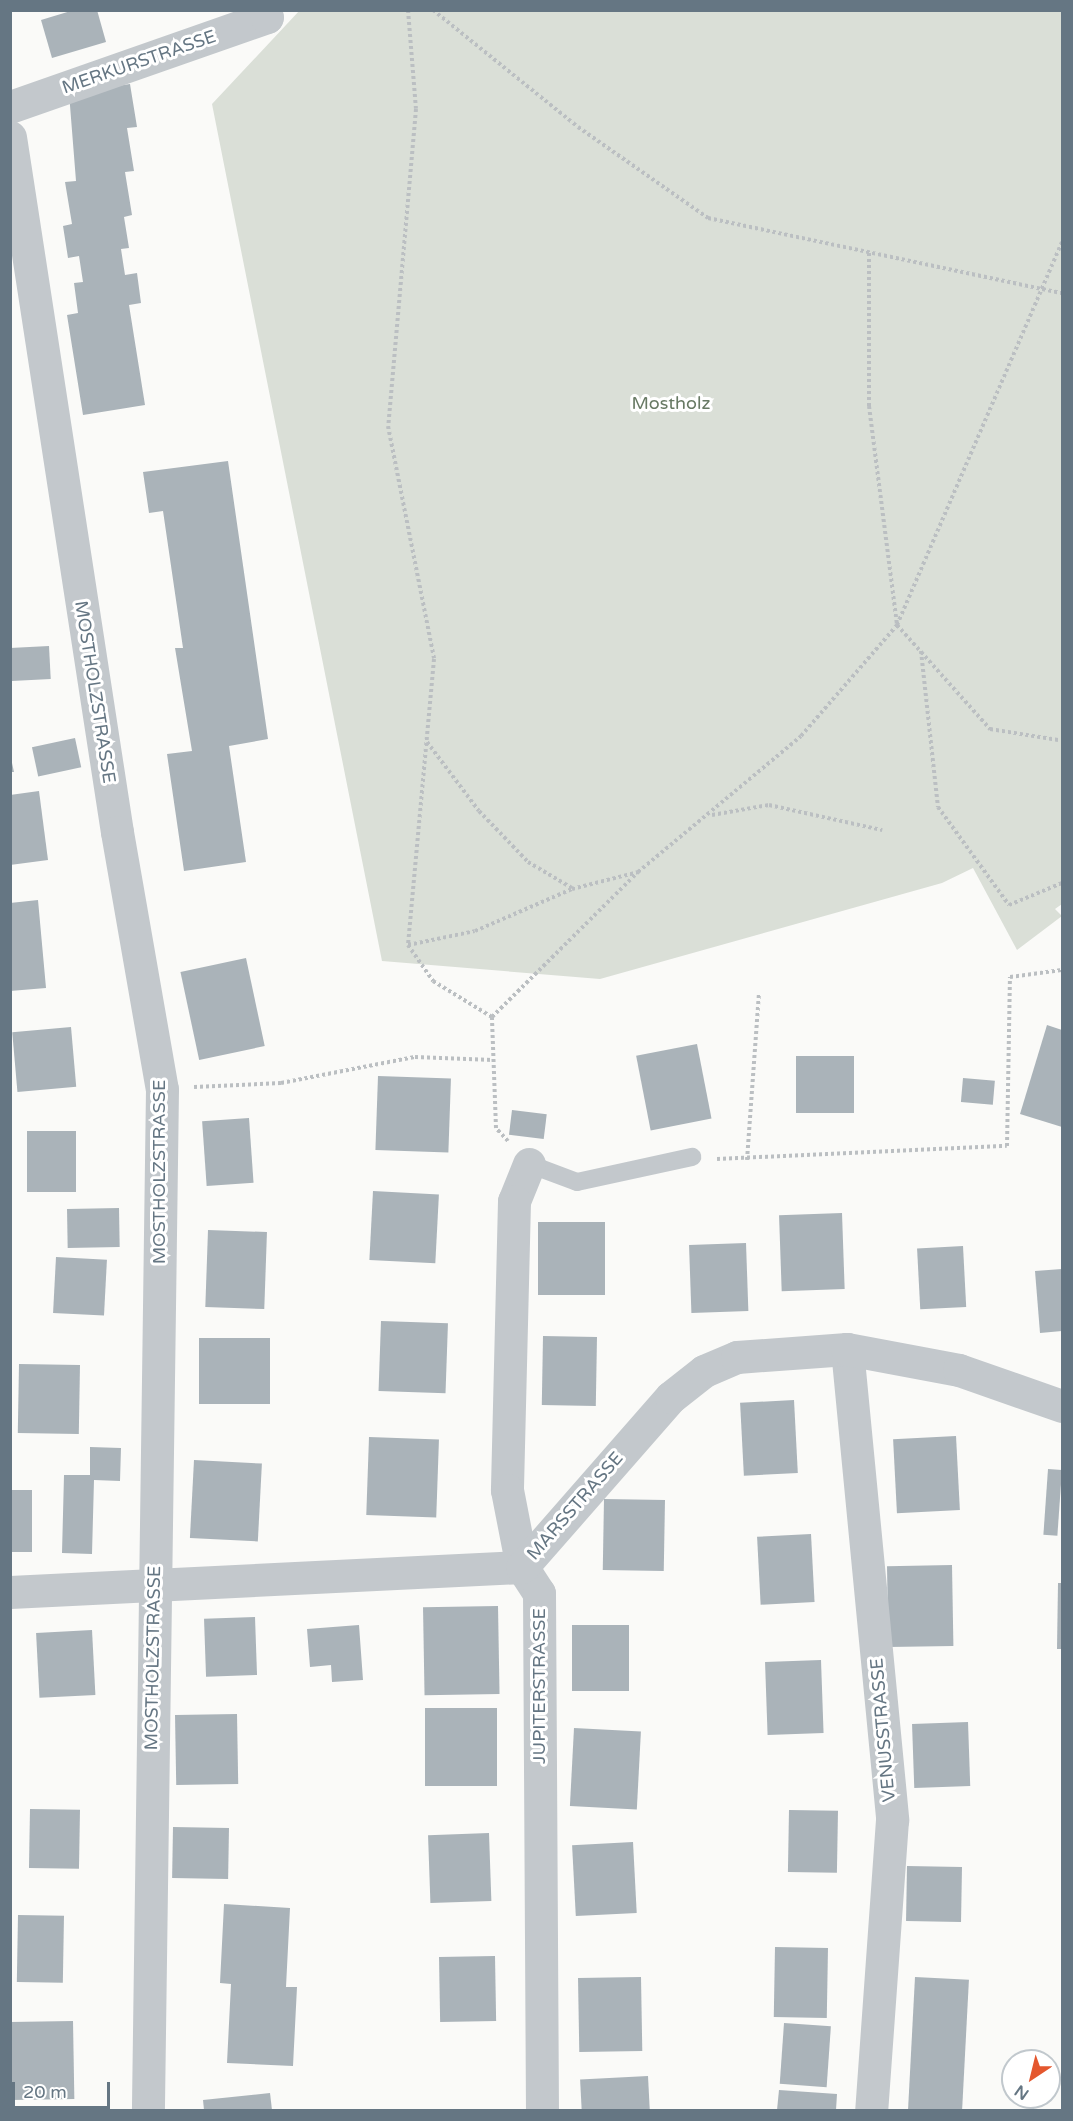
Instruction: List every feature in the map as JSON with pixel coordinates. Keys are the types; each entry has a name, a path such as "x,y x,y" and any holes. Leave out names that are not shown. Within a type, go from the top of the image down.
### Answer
{"street":[{"name":"MERKURSTRASSE","path":"10,107 266,14"},
{"name":"MOSTHOLZSTRASSE","path":"10,137 117,832 162,1089 153,1587 148,2110"},
{"name":"JUPITERSTRASSE","path":"529,1164 514,1201 507,1490 522,1567 539,1593 542,2110"},
{"name":"MARSSTRASSE","path":"10,1592 153,1587 522,1567 671,1397 704,1371 737,1357 848,1349 959,1370 1062,1406"},
{"name":"VENUSSTRASSE","path":"848,1349 891,1820 871,2110"}],"lane":[{"path":"529,1164 577,1182 692,1157"}],"path":[{"path":"408,10 416,109 388,426 435,659 408,945 434,981 492,1017"},
{"path":"433,10 578,127 708,218 1062,294"},
{"path":"529,1164 496,1128 492,1017 638,872 711,815 801,736 897,625 1062,242"},
{"path":"868,253 870,406 897,625 990,729 1058,740"},
{"path":"921,651 938,807 1009,904 1062,883"},
{"path":"427,742 528,862 572,889"},
{"path":"711,815 769,805 882,830"},
{"path":"408,945 475,930 572,889 638,872"},
{"path":"692,1157 747,1160 1007,1146 1010,977 1062,970"},
{"path":"747,1160 759,993"},
{"path":"162,1089 281,1083 415,1058 494,1060"}],"green space":[{"name":"Mostholz","path":"300,10 1062,11 1062,904 1055,909 1062,916 1017,950 973,868 942,883 600,979 382,961 212,104"}],"building":[{"path":"74,10 97,10 106,42 52,58 41,20"},
{"path":"130,84 137,127 127,128 134,171 125,172 132,215 124,217 129,248 121,249 125,275 137,273 141,303 129,305 145,405 83,415 67,315 78,313 74,283 83,282 79,256 68,258 63,226 72,224 65,182 76,181 69,93"},
{"path":"228,461 268,739 229,746 246,862 184,871 167,754 192,751 175,648 183,648 163,511 149,513 143,472"},
{"path":"49,646 51,679 12,681 10,648"},
{"path":"75,738 81,767 38,776 32,747"},
{"path":"10,754 14,772 10,772"},
{"path":"39,791 48,860 10,865 10,795"},
{"path":"38,900 46,988 10,991 10,903"},
{"path":"246,958 265,1046 199,1060 180,972"},
{"path":"1047,1025 1062,1030 1062,1127 1020,1114"},
{"path":"71,1027 76,1087 17,1092 12,1032"},
{"path":"697,1044 712,1119 651,1130 636,1056"},
{"path":"796,1056 854,1056 854,1113 796,1113"},
{"path":"378,1076 451,1079 448,1153 375,1150"},
{"path":"963,1078 995,1081 993,1105 961,1102"},
{"path":"512,1110 547,1114 544,1139 509,1135"},
{"path":"249,1118 254,1183 207,1186 202,1121"},
{"path":"27,1131 76,1131 76,1192 27,1192"},
{"path":"373,1191 439,1194 435,1263 369,1260"},
{"path":"119,1208 120,1247 68,1248 67,1209"},
{"path":"842,1213 845,1289 782,1291 779,1215"},
{"path":"538,1222 605,1222 605,1295 538,1295"},
{"path":"208,1230 267,1232 264,1309 205,1307"},
{"path":"746,1243 748,1311 691,1313 689,1245"},
{"path":"963,1246 966,1307 920,1309 917,1248"},
{"path":"56,1257 107,1260 104,1316 53,1313"},
{"path":"1062,1269 1062,1331 1040,1333 1035,1271"},
{"path":"381,1321 448,1323 446,1393 379,1391"},
{"path":"543,1336 597,1337 596,1406 542,1405"},
{"path":"199,1338 270,1338 270,1404 199,1404"},
{"path":"19,1364 80,1365 79,1434 18,1433"},
{"path":"794,1400 798,1473 744,1476 740,1403"},
{"path":"956,1436 960,1510 897,1513 893,1439"},
{"path":"369,1437 439,1439 436,1517 366,1515"},
{"path":"90,1447 121,1448 120,1481 94,1480 92,1554 62,1553 64,1475 90,1475"},
{"path":"194,1460 262,1464 258,1541 190,1538"},
{"path":"1048,1469 1062,1470 1057,1536 1043,1535"},
{"path":"10,1490 32,1490 32,1552 10,1552"},
{"path":"604,1499 665,1500 664,1571 603,1570"},
{"path":"811,1534 815,1602 761,1605 757,1537"},
{"path":"952,1565 953,1646 888,1647 887,1566"},
{"path":"1058,1583 1062,1583 1062,1649 1057,1649"},
{"path":"498,1606 500,1694 425,1695 423,1607"},
{"path":"255,1617 257,1675 206,1677 204,1619"},
{"path":"359,1625 363,1680 332,1682 331,1665 310,1667 307,1629"},
{"path":"572,1625 629,1625 629,1691 572,1691"},
{"path":"92,1630 95,1695 39,1698 36,1633"},
{"path":"821,1660 824,1733 768,1735 765,1662"},
{"path":"425,1708 497,1708 497,1786 425,1786"},
{"path":"237,1714 238,1784 176,1785 175,1715"},
{"path":"968,1722 970,1786 914,1788 912,1724"},
{"path":"574,1728 641,1732 637,1809 570,1806"},
{"path":"30,1809 80,1810 79,1869 29,1868"},
{"path":"789,1810 838,1811 837,1873 788,1872"},
{"path":"173,1827 229,1828 228,1879 172,1878"},
{"path":"489,1833 491,1901 430,1903 428,1835"},
{"path":"633,1842 637,1913 576,1916 572,1845"},
{"path":"907,1866 962,1867 961,1922 906,1921"},
{"path":"224,1904 290,1908 286,1987 297,1987 293,2066 227,2063 231,1984 220,1983"},
{"path":"18,1915 64,1916 63,1983 17,1982"},
{"path":"775,1947 828,1948 827,2018 774,2017"},
{"path":"495,1956 496,2021 440,2022 439,1957"},
{"path":"641,1977 642,2051 579,2052 578,1978"},
{"path":"915,1977 969,1980 962,2110 908,2110"},
{"path":"73,2021 74,2099 11,2100 10,2022"},
{"path":"784,2023 831,2026 827,2087 780,2084"},
{"path":"648,2076 650,2110 582,2110 580,2080"},
{"path":"779,2090 837,2094 836,2110 777,2110"},
{"path":"270,2093 272,2110 204,2110 203,2100"}]}
